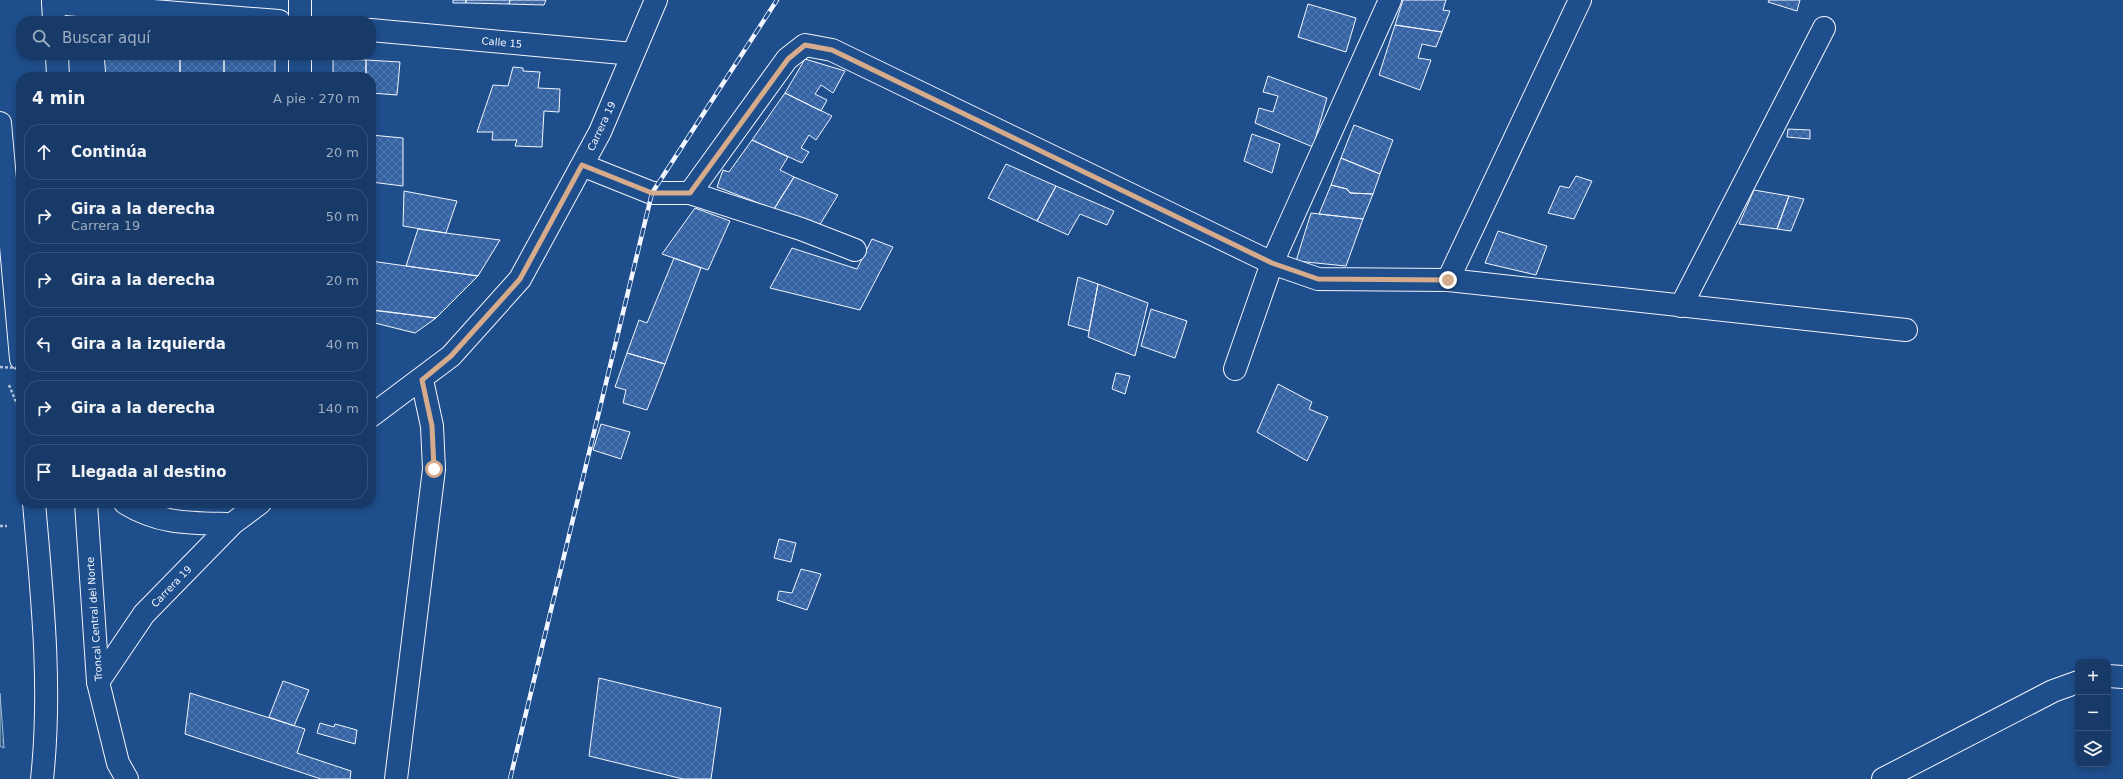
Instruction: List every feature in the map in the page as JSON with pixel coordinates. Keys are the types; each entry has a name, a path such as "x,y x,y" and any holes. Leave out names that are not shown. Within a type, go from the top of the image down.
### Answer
{"main road":[{"path":"300,0 300,16"},
{"name":"Carrera 19","path":"376,412 422,380 451,356 520,279 600,132 656,0"},
{"path":"1235,369 1272,263 1390,0"},
{"path":"1448,280 1580,0"},
{"path":"54,8 102,5 224,16"},
{"path":"1680,306 1824,28"},
{"name":"Calle 15","path":"376,30 633,54"},
{"path":"690,193 788,59 805,45 832,50 1272,263 1318,279 1448,280 1906,330"},
{"path":"57,60 58,72"},
{"path":"300,60 300,72"},
{"path":"0,123 6,250 16,322"},
{"path":"582,165 652,193 690,193 801,229 854,250"},
{"path":"396,779 434,469 432,426 422,380"},
{"path":"34,508 45,624 45,747 42,779"},
{"name":"Troncal Central del Norte","path":"86,508 98,682 118,763 127,779"},
{"path":"133,508 173,522 232,524"},
{"name":"Carrera 19","path":"98,682 144,614 232,524 253,508"},
{"path":"2111,676 2123,676"},
{"path":"1883,779 2053,691 2075,683"}],"path":[{"path":"0,367 16,368"}],"green space":[{"path":"0,693 4,748 0,746"}],"building":[{"path":"453,0 466,0 466,3 453,3"},
{"path":"466,0 510,0 509,4 466,3"},
{"path":"510,0 546,0 544,5 509,4"},
{"path":"1403,0 1446,0 1443,10 1450,11 1442,32 1395,25"},
{"path":"1769,0 1800,0 1797,11 1768,2"},
{"path":"1308,4 1356,18 1346,52 1298,37"},
{"path":"1395,25 1442,32 1436,47 1422,44 1418,58 1431,60 1420,90 1379,75"},
{"path":"805,59 845,71 833,93 821,85 815,94 827,100 821,111 785,93"},
{"path":"104,60 180,60 180,72 106,72"},
{"path":"180,60 224,60 224,72 180,72"},
{"path":"224,60 275,60 275,72 224,72"},
{"path":"333,60 366,60 366,72 333,72"},
{"path":"366,60 400,62 397,95 376,93 376,72 366,72"},
{"path":"513,67 523,68 523,71 540,72 538,88 560,89 559,112 544,111 542,147 515,146 517,140 492,140 493,132 477,132 493,85 508,86"},
{"path":"1268,76 1327,98 1313,147 1255,123 1259,108 1273,112 1278,96 1263,92"},
{"path":"785,93 832,116 816,140 809,135 801,148 809,152 802,163 752,140"},
{"path":"1354,125 1393,140 1380,174 1341,158"},
{"path":"1788,129 1810,130 1810,139 1787,137"},
{"path":"1252,134 1280,144 1272,173 1244,161"},
{"path":"376,135 403,138 403,186 376,183"},
{"path":"752,140 788,157 780,170 794,177 774,209 717,187 723,170 729,172"},
{"path":"1341,158 1380,174 1373,194 1350,193 1347,189 1331,185"},
{"path":"1006,164 1056,186 1037,221 988,198"},
{"path":"1576,176 1592,181 1574,219 1548,213 1560,186 1569,188"},
{"path":"794,177 838,195 819,226 774,209"},
{"path":"1331,185 1347,189 1350,193 1373,194 1363,219 1319,214"},
{"path":"1056,186 1114,211 1107,225 1080,214 1068,235 1037,221"},
{"path":"1754,190 1789,196 1777,229 1739,224"},
{"path":"404,191 457,201 446,233 403,226"},
{"path":"1789,196 1804,199 1791,231 1777,229"},
{"path":"695,208 730,221 708,270 662,254"},
{"path":"1311,213 1363,219 1346,266 1296,261"},
{"path":"418,229 500,240 478,276 406,266"},
{"path":"1498,231 1547,246 1536,275 1485,263"},
{"path":"872,239 893,247 860,310 770,288 792,248 857,269"},
{"path":"674,258 701,268 665,364 627,353 639,320 647,323"},
{"path":"376,262 478,276 436,318 376,311"},
{"path":"1078,277 1098,284 1089,331 1068,325"},
{"path":"1098,284 1148,303 1135,356 1088,337"},
{"path":"1151,309 1187,321 1175,358 1141,346"},
{"path":"376,311 436,318 415,333 376,323"},
{"path":"627,353 665,364 647,410 623,403 626,390 615,387"},
{"path":"1116,373 1130,376 1125,394 1112,389"},
{"path":"1278,384 1312,402 1309,409 1328,417 1307,461 1257,432"},
{"path":"601,424 630,432 621,459 593,450"},
{"path":"779,539 796,543 791,562 774,558"},
{"path":"801,569 821,574 807,610 777,600 779,591 792,593"},
{"path":"599,678 721,708 711,779 683,779 589,756"},
{"path":"283,681 309,690 294,726 269,717"},
{"path":"190,693 305,729 297,753 351,771 350,779 321,779 185,734"},
{"path":"320,723 334,727 335,724 357,730 355,744 317,733"}],"railway":[{"path":"510,779 652,193 777,0"}],"route":[{"path":"434,469 432,426 422,380 451,356 520,279 582,165 652,193 690,193 788,59 805,45 832,50 1272,263 1318,279 1448,280"}]}
